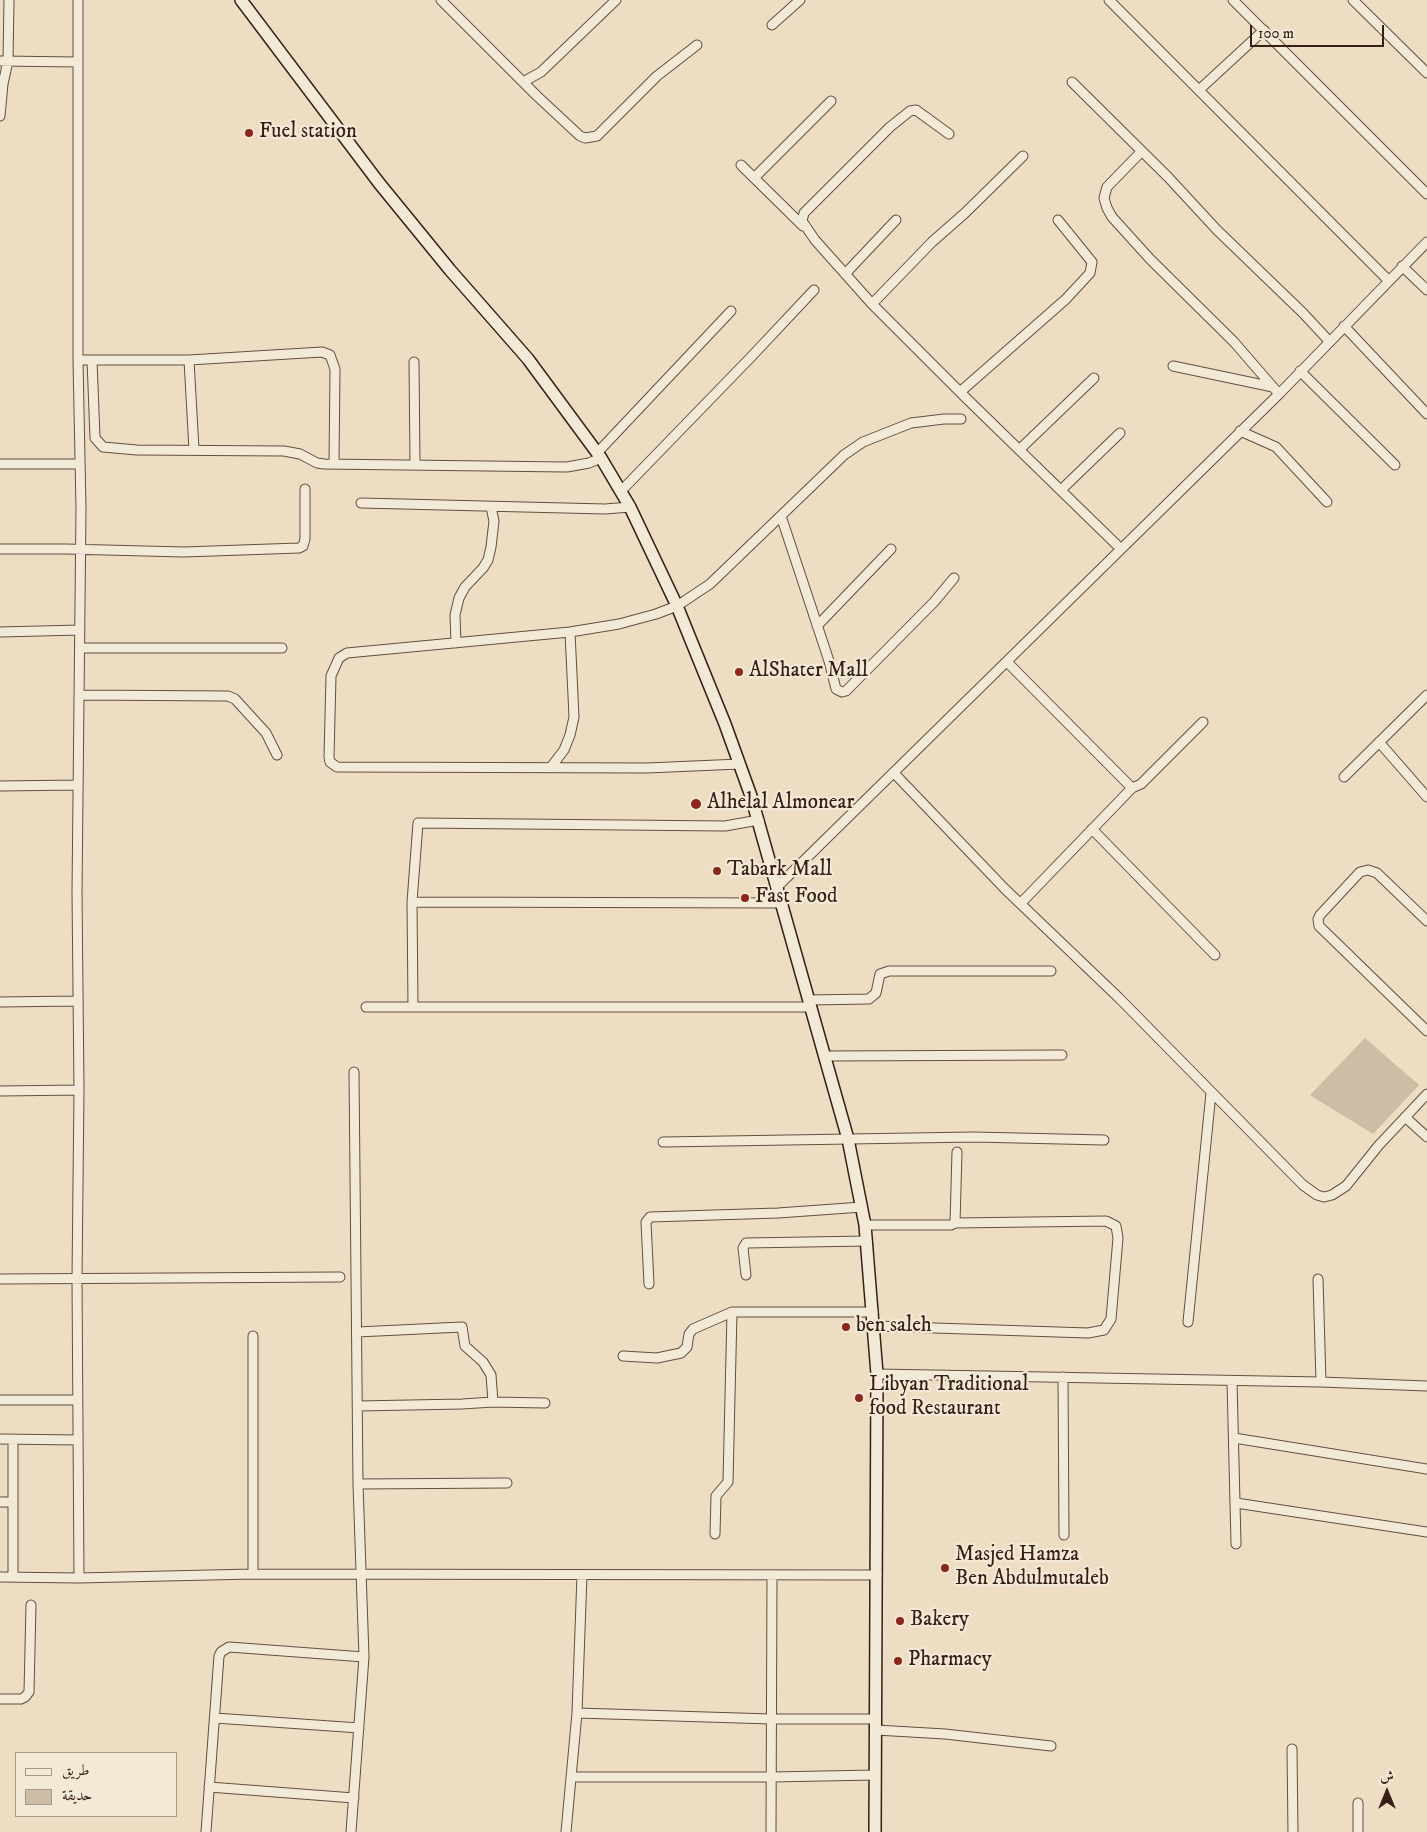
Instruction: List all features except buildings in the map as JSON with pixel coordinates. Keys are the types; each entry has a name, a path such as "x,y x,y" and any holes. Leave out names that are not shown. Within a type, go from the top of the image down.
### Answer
{"main road":[{"path":"241,0 379,183 450,270 528,359 600,455 622,490 677,606 740,764 759,820 783,903 848,1139 865,1225 877,1374 875,1832"}],"street":[{"path":"0,116 9,0"},
{"path":"78,0 78,360 80,464 77,1001 79,1090 79,1578"},
{"path":"441,0 523,82 580,136 585,138 597,136 657,76 696,45"},
{"path":"523,82 540,72 616,0"},
{"path":"772,25 800,0"},
{"path":"1108,0 1388,280"},
{"path":"1233,0 1427,194"},
{"path":"1353,0 1427,73"},
{"path":"1199,90 1264,30"},
{"path":"4,61 78,62"},
{"path":"1072,82 1329,341"},
{"path":"754,178 831,102"},
{"path":"806,230 802,221 804,213 902,116 916,110 949,134"},
{"path":"1142,151 1107,187 1104,198 1112,217 1137,245 1234,342 1276,391"},
{"path":"872,304 932,242 965,213 1023,156"},
{"path":"741,165 806,230 872,304 1121,549"},
{"path":"845,274 896,220"},
{"path":"960,392 1066,299 1090,273 1092,262 1058,220"},
{"path":"778,886 1240,432 1276,391 1300,372 1427,242"},
{"path":"1402,266 1427,290"},
{"path":"622,490 814,290"},
{"path":"92,360 95,438 103,447 137,450 284,451 300,454 317,463 334,464 567,466 589,463 600,455 731,311"},
{"path":"1344,326 1427,414"},
{"path":"78,360 189,360 322,352 330,354 335,368 334,464"},
{"path":"189,360 194,450"},
{"path":"414,362 415,464"},
{"path":"1173,366 1276,391"},
{"path":"1300,372 1394,465"},
{"path":"1019,450 1094,378"},
{"path":"740,764 646,768 338,767 330,762 329,757 330,684 333,668 342,655 347,653 570,632 619,624 677,606 710,584 844,455 864,442 911,423 961,419"},
{"path":"1061,490 1120,432"},
{"path":"1240,432 1276,447 1327,502"},
{"path":"0,464 80,464"},
{"path":"0,549 184,552 299,548 303,546 305,539 305,489"},
{"path":"360,503 605,509 630,507"},
{"path":"456,643 458,598 488,560 494,521 491,507"},
{"path":"782,516 836,689 842,692 846,691 934,602 954,578"},
{"path":"817,626 891,549"},
{"path":"0,632 80,630"},
{"path":"551,767 564,750 574,717 570,632"},
{"path":"80,648 282,648"},
{"path":"1007,662 1132,788"},
{"path":"80,695 228,696 234,699 266,734 277,755"},
{"path":"1344,777 1427,695"},
{"path":"1021,903 1132,788 1141,784 1203,722"},
{"path":"1379,742 1427,797"},
{"path":"894,773 1211,1093 1304,1185 1317,1195 1324,1197 1338,1192 1346,1186 1379,1145 1427,1094"},
{"path":"0,786 78,785"},
{"path":"413,1006 412,902 418,822 725,826 759,820"},
{"path":"1092,829 1215,955"},
{"path":"1427,921 1377,873 1368,870 1360,872 1318,919 1319,926 1427,1031"},
{"path":"412,902 783,903"},
{"path":"366,1007 810,1004 869,999 876,993 880,974 889,971 1051,971"},
{"path":"0,1002 77,1001"},
{"path":"825,1056 1062,1054"},
{"path":"352,1832 364,1657 358,1484 354,1072"},
{"path":"0,1091 79,1090"},
{"path":"1188,1322 1211,1093"},
{"path":"1405,1117 1427,1137"},
{"path":"663,1142 974,1136 1104,1140"},
{"path":"954,1223 957,1152"},
{"path":"649,1284 646,1222 650,1217 778,1213 862,1207"},
{"path":"865,1225 1106,1221 1116,1226 1118,1238 1111,1319 1104,1330 1088,1333 874,1326"},
{"path":"746,1274 744,1248 746,1243 867,1241"},
{"path":"0,1279 340,1277"},
{"path":"1318,1278 1320,1382"},
{"path":"623,1356 657,1358 681,1353 687,1347 689,1334 693,1329 732,1312 873,1312"},
{"path":"715,1534 716,1496 728,1482 732,1312"},
{"path":"357,1332 462,1327 465,1346 483,1362 491,1375 493,1402"},
{"path":"253,1336 253,1574"},
{"path":"877,1374 1320,1382 1427,1386"},
{"path":"1063,1378 1064,1535"},
{"path":"1232,1381 1236,1544"},
{"path":"0,1400 78,1400"},
{"path":"358,1406 545,1402"},
{"path":"1234,1438 1427,1469"},
{"path":"0,1439 78,1440"},
{"path":"13,1439 13,1577"},
{"path":"358,1484 507,1483"},
{"path":"0,1502 13,1502"},
{"path":"1236,1503 1427,1532"},
{"path":"0,1577 79,1578 253,1574 877,1575"},
{"path":"566,1832 577,1712 582,1575"},
{"path":"771,1832 772,1575"},
{"path":"0,1698 21,1699 29,1692 31,1605"},
{"path":"206,1832 219,1656 224,1649 229,1647 364,1657"},
{"path":"577,1712 876,1724 1051,1746"},
{"path":"215,1718 359,1728"},
{"path":"1292,1749 1293,1832"},
{"path":"571,1777 875,1775"},
{"path":"209,1787 354,1798"},
{"path":"1358,1803 1358,1832"}],"green space":[{"path":"1365,1038 1419,1085 1373,1134 1310,1095"}],"place":[{"name":"Fuel station","path":"249,133"},
{"name":"AlShater Mall","path":"739,672"},
{"name":"Alhelal Almonear","path":"696,804"},
{"name":"Tabark Mall","path":"717,871"},
{"name":"Fast Food","path":"745,898"},
{"name":"ben saleh","path":"846,1327"},
{"name":"Libyan Traditional food Restaurant","path":"859,1398"},
{"name":"Masjed Hamza Ben Abdulmutaleb","path":"945,1568"},
{"name":"Bakery","path":"900,1621"},
{"name":"Pharmacy","path":"898,1661"}]}
